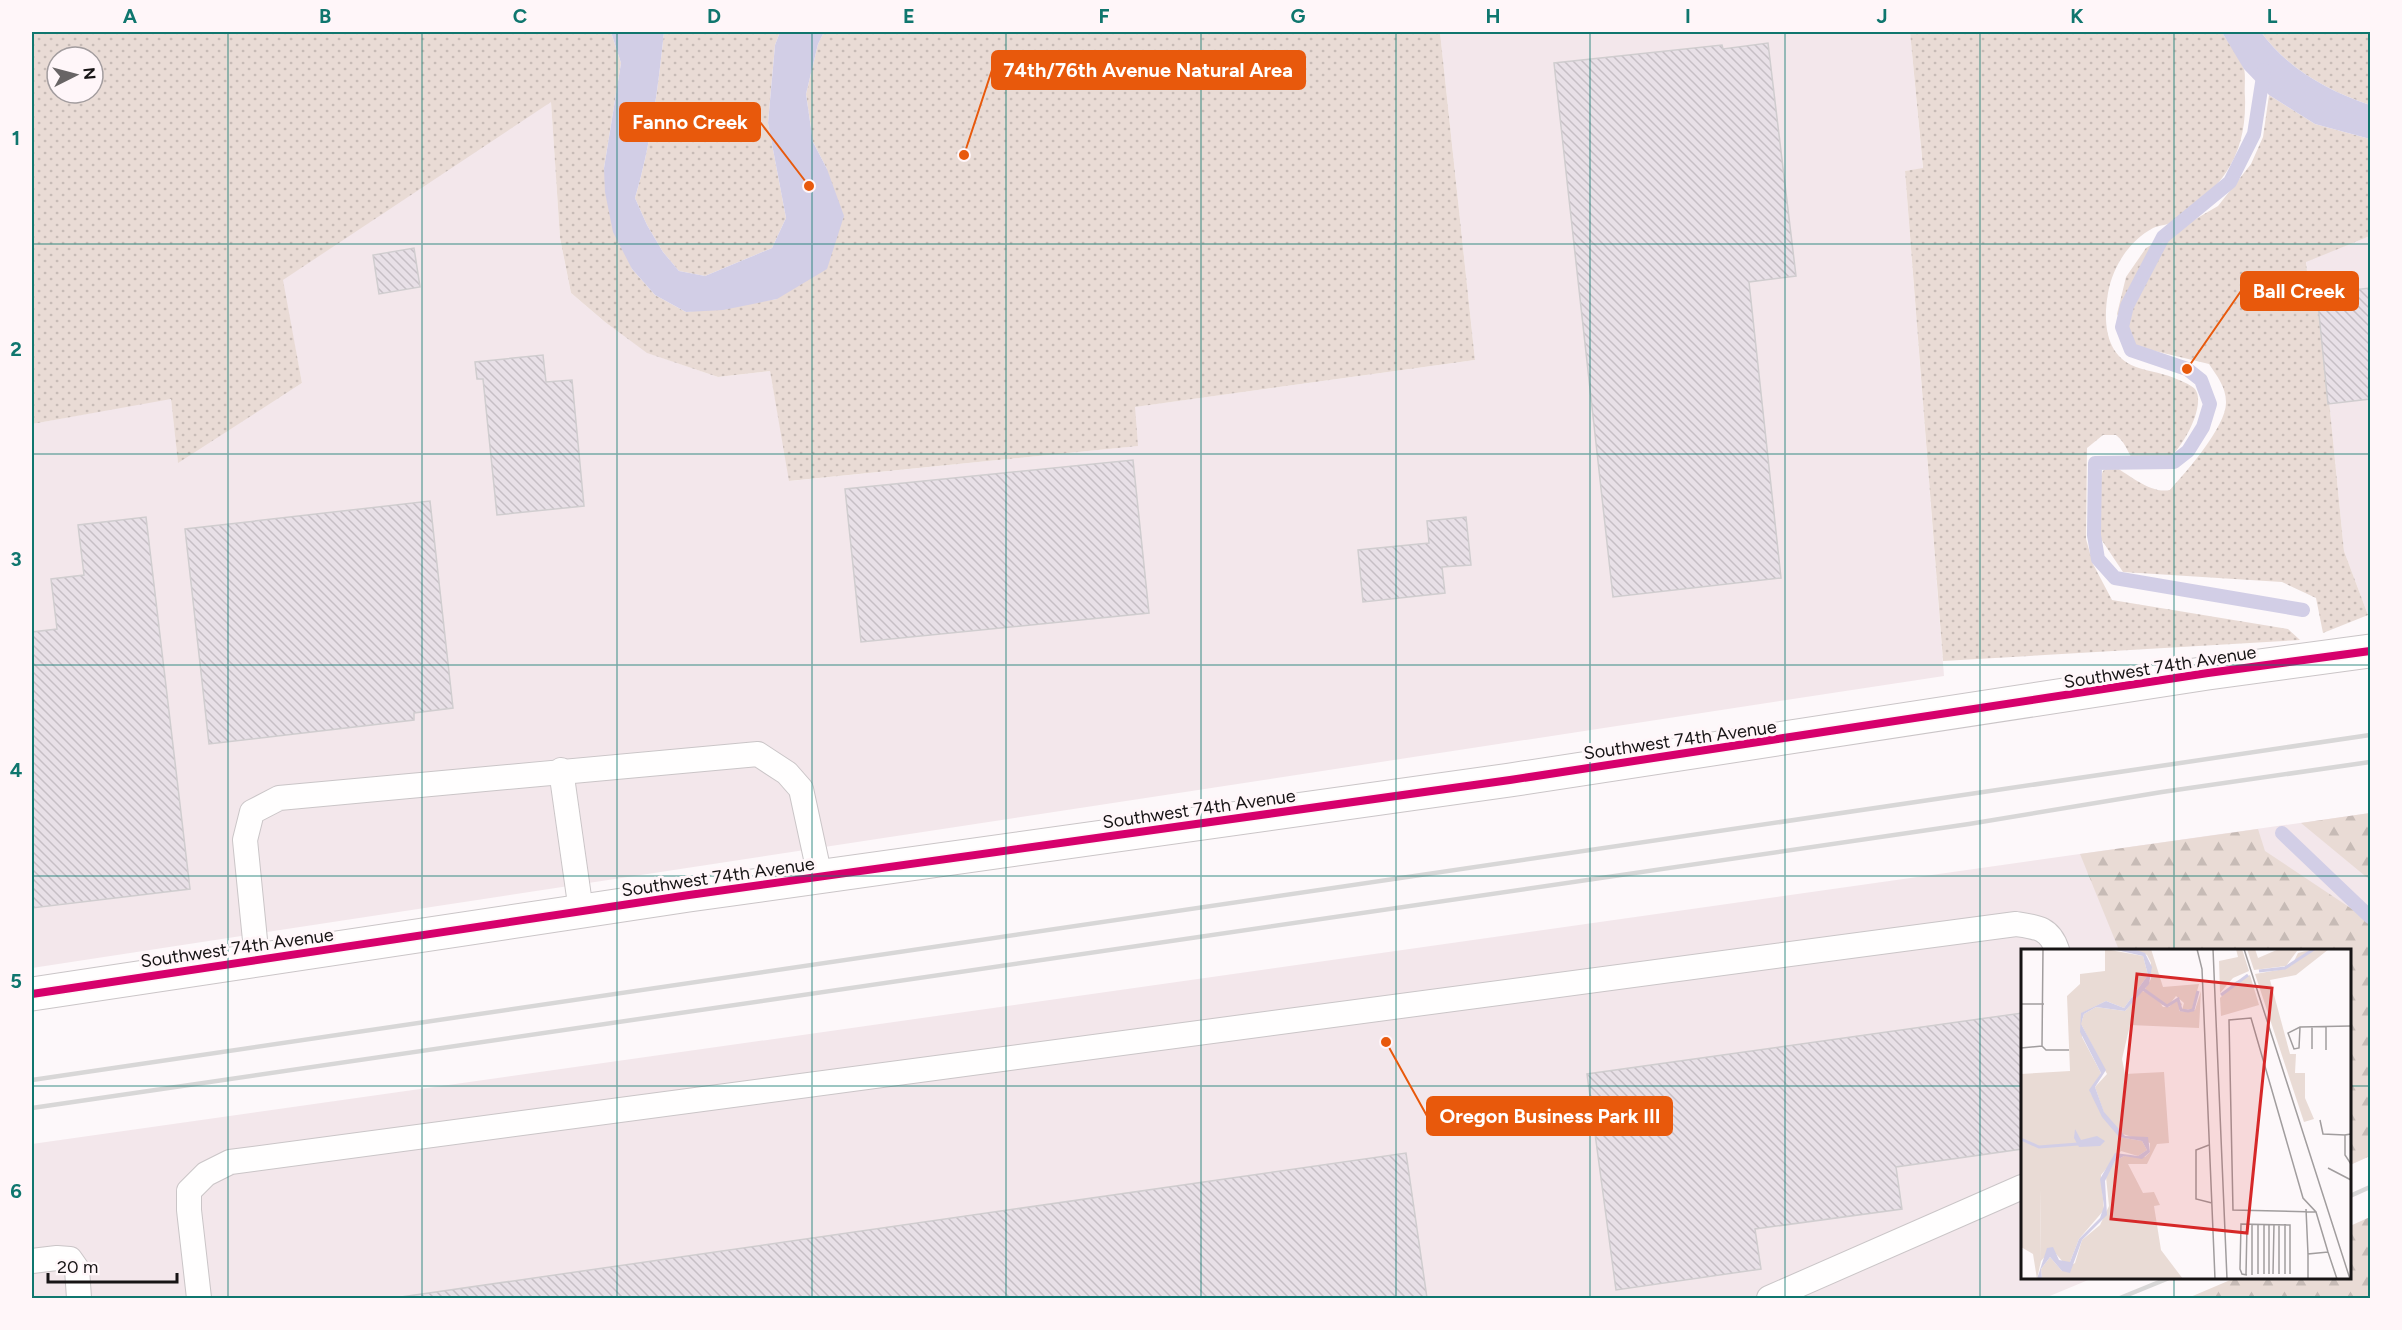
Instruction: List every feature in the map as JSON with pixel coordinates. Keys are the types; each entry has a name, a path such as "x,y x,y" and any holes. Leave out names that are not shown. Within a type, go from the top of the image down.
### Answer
{"street":[{"name":"Southwest 74th Avenue","path":"32,994 582,911 1510,780 2208,673 2370,651"}],"lane":[{"path":"257,960 245,840 252,812 279,798 561,770 758,754 787,772 801,789 820,877"},
{"path":"561,770 582,911"},
{"path":"200,1299 189,1210 189,1191 206,1174 230,1161 2016,924 2038,927 2053,939 2056,949"},
{"path":"1769,1299 2021,1187"},
{"path":"32,1261 70,1259 77,1269 79,1299"}],"shaded area":[{"path":"611,32 664,32 650,137 635,198 663,252 679,271 705,276 772,248 786,218 768,123 775,45 780,32 824,32 818,44 806,94 813,142 827,169 844,216 827,269 777,299 723,310 686,312 655,295 632,269 613,232 605,192 604,168 621,63"},
{"path":"1440,32 1910,32 1923,169 1905,171 1944,676 32,968 32,424 171,398 178,462 302,383 282,280 551,101 560,238 571,293 605,322 648,353 718,377 770,371 790,481 1137,446 1134,407 1475,360"},
{"path":"2219,32 2261,32 2296,68 2324,86 2370,105 2370,139 2315,124 2269,95 2244,69 2223,34"},
{"path":"2370,236 2370,662 2368,615 2344,551 2318,289 2309,290 2306,261"},
{"path":"2370,813 2370,1156 2351,1165 2351,949 2021,949 2021,1279 2091,1279 2045,1298 32,1298 32,1144"}],"green space":[{"path":"32,32 611,32 621,63 604,168 632,269 655,295 686,312 777,299 827,169 813,142 806,94 818,44 824,32 1440,32 1475,360 1135,407 1138,446 789,481 770,371 718,377 647,353 571,293 560,238 551,102 283,280 302,383 178,463 171,399 32,424"},
{"path":"664,32 780,32 775,45 768,123 786,218 772,248 705,276 679,271 663,252 635,198 650,137"},
{"path":"1910,32 2219,32 2223,34 2237,55 2245,72 2244,118 2242,137 2228,169 2218,183 2192,209 2175,221 2144,233 2130,247 2114,273 2106,304 2108,336 2118,355 2136,367 2174,378 2195,389 2198,397 2194,419 2189,432 2174,454 2157,467 2141,469 2116,435 2103,435 2087,448 2086,539 2093,564 2112,600 2288,629 2300,640 1943,661 1905,171 1923,168"},
{"path":"2261,32 2370,32 2370,105 2324,86 2296,68"},
{"path":"2269,95 2315,124 2370,139 2370,236 2306,262 2309,290 2318,289 2344,551 2368,615 2323,633 2316,598 2282,582 2123,572 2101,539 2098,484 2103,471 2108,467 2115,467 2148,487 2163,491 2170,490 2213,436 2225,412 2224,391 2209,364 2134,346 2117,314 2126,277 2146,248 2218,206 2251,164 2263,137"},
{"path":"2370,813 2370,880 2301,823"},
{"path":"2258,829 2265,851 2370,921 2370,1156 2351,1165 2351,949 2119,949 2080,854"},
{"path":"2370,1217 2370,1298 2188,1298 2233,1279 2351,1279 2351,1226"}],"building":[{"path":"1768,43 1796,276 1749,282 1781,578 1613,597 1554,63 1722,45 1723,49"},
{"path":"414,248 420,287 379,294 373,255"},
{"path":"2370,288 2370,399 2328,404 2317,294"},
{"path":"543,355 546,382 572,380 584,506 497,515 483,379 477,379 475,362"},
{"path":"1133,460 1149,613 861,642 845,489"},
{"path":"430,501 453,708 414,713 414,720 209,744 185,529"},
{"path":"146,517 190,889 32,908 32,632 57,629 51,579 84,575 78,525"},
{"path":"1466,517 1471,565 1442,567 1445,593 1363,602 1358,550 1429,543 1427,521"},
{"path":"2021,1013 2021,1149 1896,1167 1902,1209 1755,1229 1761,1269 1616,1290 1587,1074"},
{"path":"1406,1153 1427,1298 394,1298"}],"waterway":[{"path":"2264,70 2254,134 2230,182 2163,237 2127,306 2122,327 2131,350 2187,369 2201,380 2210,404 2203,427 2188,451 2174,462 2095,463 2094,535 2098,559 2115,578 2303,610"},
{"path":"2282,833 2370,917"}],"railway":[{"path":"32,1080 2370,735"},
{"path":"32,1108 1969,824 2162,792 2370,762"},
{"path":"2351,1196 2370,1187"},
{"path":"2120,1298 2167,1279"}],"cycle path":[{"path":"32,994 689,895 1510,780 2208,673 2370,651"}],"place":[{"name":"74th/76th Avenue Natural Area","path":"964,155"},
{"name":"Fanno Creek","path":"809,186"},
{"name":"Ball Creek","path":"2187,369"},
{"name":"Oregon Business Park III","path":"1386,1042"}]}
